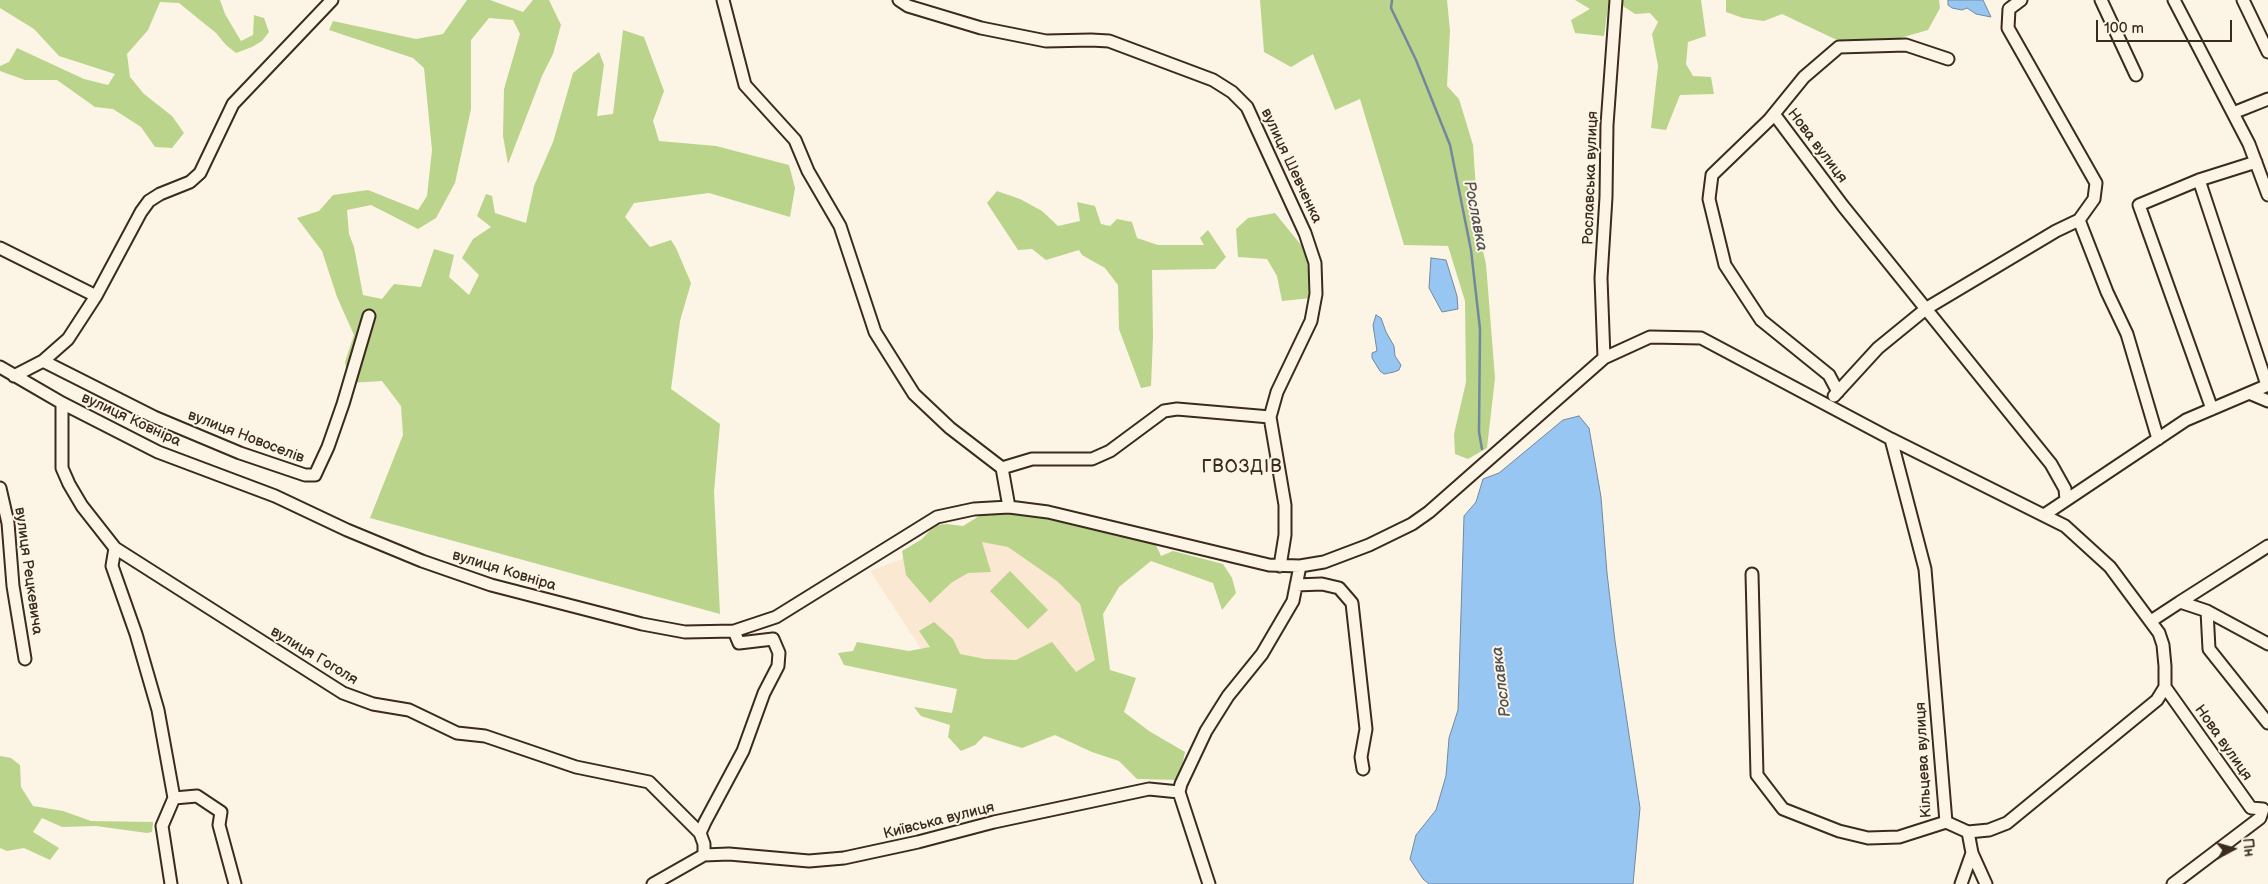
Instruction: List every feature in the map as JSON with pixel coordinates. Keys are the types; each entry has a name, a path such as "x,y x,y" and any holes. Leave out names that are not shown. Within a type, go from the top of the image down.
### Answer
{"street":[{"path":"14,376 43,360 68,339 96,296 141,212 149,201 160,194 190,182 200,173 233,104 332,0"},
{"path":"723,0 745,85 795,140 808,171 840,226 875,332 914,394 950,428 1002,468 1009,507"},
{"name":"вулиця Шевченка","path":"899,0 908,6 981,28 1046,41 1108,41 1213,80 1232,92 1247,107 1305,233 1315,263 1316,294 1311,321 1278,392 1270,417 1285,505 1285,535 1280,566"},
{"name":"Рославська вулиця","path":"1604,358 1601,278 1606,196 1607,125 1616,0"},
{"path":"1826,404 1878,348 1927,308 2056,231 2079,220 2094,199 2096,182 2008,28 2009,10 2021,0"},
{"path":"2101,0 2136,75"},
{"path":"2174,0 2249,144 2268,195"},
{"path":"2243,0 2268,52"},
{"name":"Нова вулиця","path":"1948,59 1906,45 1839,47 1804,77 1774,114 1843,206 2052,464 2065,489 2066,500"},
{"path":"2233,113 2268,99"},
{"path":"1774,114 1712,175 1709,199 1725,265 1761,320 1829,375 1838,392"},
{"path":"2212,409 2139,205 2199,180 2256,162"},
{"path":"2044,515 2186,420 2268,385 2199,180"},
{"path":"2079,220 2107,292 2127,334 2158,439"},
{"path":"0,248 96,296"},
{"name":"вулиця Новоселів","path":"43,360 154,417 240,453 305,475 315,474 328,447 340,413 370,316"},
{"name":"вулиця Ковніра","path":"0,367 62,403 158,452 276,496 347,530 422,561 491,585 642,624 685,632 734,631 776,617 937,518 974,509 1009,507 1048,512 1280,566 1300,566 1324,562 1348,554 1412,524 1429,512 1604,358 1650,337 1701,338 1891,439 2065,526 2110,567 2151,621 2163,645 2165,687"},
{"path":"2250,393 2268,401"},
{"name":"вулиця Гоголя","path":"62,403 62,468 82,506 115,548 343,693 373,704 409,710 457,732 486,736 576,767 649,782 700,833"},
{"path":"1002,468 1032,459 1092,459 1110,451 1164,411 1177,409 1270,417"},
{"name":"Кільцева вулиця","path":"1752,574 1757,775 1783,809 1839,831 1868,838 1900,837 1946,822 1925,569 1891,439"},
{"name":"вулиця Рецкевича","path":"0,488 8,523 13,586 25,659"},
{"path":"2151,621 2268,546"},
{"path":"115,548 112,566 136,634 158,710 174,798 162,826 171,884"},
{"path":"1209,884 1179,792 1184,776 1206,731 1228,696 1262,654 1293,601 1300,566"},
{"path":"1296,585 1322,584 1339,588 1352,603 1366,729 1361,757 1363,769"},
{"path":"2180,602 2207,610 2268,644"},
{"path":"2207,610 2209,649 2268,723"},
{"path":"704,855 704,844 700,833 717,796 743,751 764,693 778,666 779,653 773,639 739,642 734,631"},
{"path":"1946,822 1968,832 1988,830 2007,823 2145,711 2157,700 2165,687"},
{"name":"Нова вулиця","path":"2165,687 2250,808 2266,809"},
{"name":"Київська вулиця","path":"653,884 704,855 729,854 809,861 844,858 918,842 994,822 1149,789 1179,792"},
{"path":"174,798 197,796 221,812 219,826 235,884"},
{"name":"Нова вулиця","path":"2173,884 2260,818 2266,809"},
{"path":"1968,832 1972,853 1986,884"},
{"path":"1961,884 1972,853"}],"shaded area":[{"path":"1004,520 1098,616 1108,695 933,667 870,571"}],"green space":[{"path":"0,0 220,0 225,14 241,41 253,35 254,15 264,18 269,32 262,41 236,53 216,33 179,3 160,2 148,30 127,54 130,77 144,94 172,116 184,133 172,148 155,147 141,127 113,109 95,107 57,80 25,80 0,71 0,66 9,62 17,48 84,79 108,85 115,74 59,56 34,29 0,8"},
{"path":"467,0 490,0 523,12 533,0 549,0 561,25 553,54 542,76 508,164 503,136 504,89 520,34 513,20 489,18 471,40 471,109 455,183 436,218 418,229 371,205 347,210 349,234 354,247 363,295 382,299 394,284 421,287 434,249 454,255 449,277 469,295 479,275 462,258 473,239 491,227 477,216 486,194 492,196 495,213 526,223 534,186 553,142 573,73 599,52 604,65 597,116 613,114 623,30 644,37 664,91 653,121 659,141 716,146 789,165 795,188 790,217 709,193 634,203 625,217 650,247 671,240 691,283 680,321 671,389 720,424 714,492 720,614 370,518 403,435 401,406 382,381 349,383 345,362 354,335 337,297 322,251 297,218 319,211 333,195 368,190 418,210 427,196 432,150 424,68 413,58 329,30 333,21 416,39 443,34"},
{"path":"1260,0 1447,0 1450,31 1447,86 1459,99 1473,145 1479,234 1486,264 1495,378 1487,448 1468,459 1455,454 1454,434 1466,382 1465,301 1448,246 1404,245 1360,99 1335,110 1313,54 1291,67 1264,52"},
{"path":"1575,0 1609,0 1604,36 1575,33 1571,20 1590,9"},
{"path":"1621,0 1701,0 1706,36 1688,42 1686,64 1693,76 1711,77 1714,94 1680,95 1666,130 1651,128 1658,66 1652,34 1658,22 1650,13 1635,14 1620,4"},
{"path":"1726,0 1939,0 1940,8 1928,30 1858,50 1782,14 1764,21 1743,18 1726,12"},
{"path":"997,191 1020,199 1042,211 1058,226 1080,221 1077,202 1095,206 1101,224 1110,226 1117,219 1132,222 1137,238 1158,245 1204,245 1200,238 1208,230 1226,257 1215,269 1152,270 1153,337 1151,386 1141,388 1119,329 1118,285 1105,268 1082,255 1079,250 1046,260 1032,249 1018,250 987,203"},
{"path":"1275,213 1306,251 1311,298 1282,301 1277,276 1267,259 1238,257 1236,229 1248,218"},
{"path":"1012,511 1048,516 1156,545 1161,556 1173,551 1223,564 1232,578 1236,593 1222,610 1213,583 1151,561 1119,587 1103,614 1110,670 1136,678 1124,712 1149,731 1185,752 1179,780 1137,779 1119,761 1092,752 1055,735 1022,748 984,736 975,745 961,751 948,737 950,725 921,716 914,707 952,713 957,689 844,665 838,653 853,651 857,642 909,651 930,647 919,631 934,622 953,639 960,654 985,659 1016,660 1052,642 1076,672 1095,660 1080,604 1057,581 1008,547 982,542 991,572 968,573 951,583 930,603 906,575 902,551 922,539 935,525 963,526 981,515"},
{"path":"1010,571 1048,610 1028,629 990,591"},
{"path":"0,756 11,758 20,765 21,787 33,806 63,811 91,821 153,822 152,832 147,833 96,826 62,827 42,818 33,832 59,848 50,860 24,848 7,851 0,848"}],"water":[{"path":"1948,0 1983,0 1991,17 1976,14 1967,8 1962,10 1952,8 1948,5"},
{"path":"1431,258 1446,260 1457,296 1458,309 1442,312 1429,288"},
{"path":"1376,315 1381,318 1394,346 1395,356 1401,365 1399,370 1394,372 1384,374 1372,358 1372,353 1377,351 1373,325"},
{"path":"1579,416 1589,428 1601,497 1615,641 1640,808 1633,884 1429,884 1423,879 1410,859 1416,835 1436,810 1446,776 1449,738 1458,710 1464,516 1476,502 1483,479 1499,473 1563,420"}],"waterway":[{"name":"Рославка","path":"1392,0 1391,8 1416,60 1450,145 1471,250 1480,329 1479,432 1482,449"}],"district":[{"name":"ГВОЗДІВ","path":"1242,467"}]}
